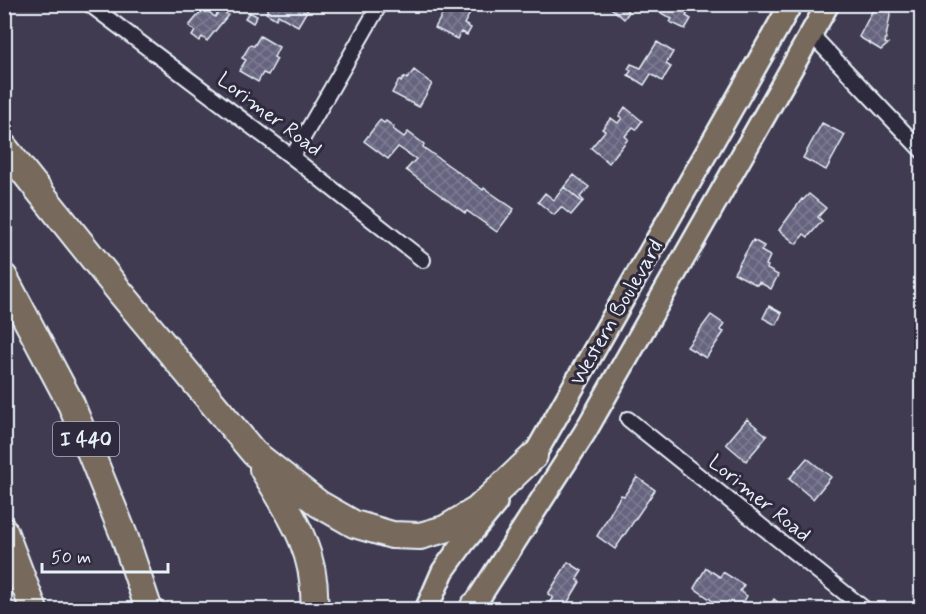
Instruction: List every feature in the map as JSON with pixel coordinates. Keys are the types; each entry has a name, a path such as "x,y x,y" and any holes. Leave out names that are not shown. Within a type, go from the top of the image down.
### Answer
{"highway":[{"path":"4,147 120,292 254,453 296,521 303,539 314,576 314,609"},
{"name":"I 440","path":"4,278 71,404 125,538 149,609"},
{"path":"254,453 319,504 354,524 392,535 420,536 445,529 477,510 534,456"},
{"path":"4,531 34,609"}],"main road":[{"name":"Western Boulevard","path":"426,609 443,572 464,542 534,456 791,4"},
{"name":"Western Boulevard","path":"473,608 585,432 828,4"}],"street":[{"name":"Lorimer Road","path":"89,4 292,157 423,260"},
{"path":"292,157 380,4"},
{"path":"811,34 921,151"},
{"name":"Lorimer Road","path":"628,419 866,609"}],"building":[{"path":"271,4 311,4 298,26 278,15 276,19 266,13"},
{"path":"448,4 467,4 473,8 464,24 471,28 467,35 461,32 457,39 435,28"},
{"path":"614,4 621,5 629,12 624,19 611,8"},
{"path":"656,4 699,4 696,9 692,6 686,16 691,19 685,29 670,22 672,19 654,9"},
{"path":"876,4 891,10 885,43 888,44 881,50 859,37"},
{"path":"204,8 215,17 221,9 228,15 207,41 202,37 199,41 192,36 195,31 189,26"},
{"path":"249,12 257,16 253,23 245,18"},
{"path":"260,36 279,47 274,57 277,59 268,75 263,73 258,82 239,71 246,60 242,58 250,45 254,46"},
{"path":"657,42 673,52 666,64 671,67 662,81 651,74 644,85 628,75 631,71 628,69 631,64 641,68"},
{"path":"414,70 432,84 419,107 392,93 399,80 401,82 404,77 407,79"},
{"path":"625,107 642,121 636,129 633,127 625,136 628,139 609,163 591,148 605,131 602,129 611,118 618,123 622,118 619,116"},
{"path":"380,120 384,123 386,121 404,137 408,132 424,144 423,147 514,209 497,232 467,211 465,213 406,170 416,159 398,147 388,159 364,141"},
{"path":"822,123 845,135 826,170 803,158"},
{"path":"574,175 589,187 580,197 584,201 582,202 564,187"},
{"path":"564,187 582,202 571,215 561,207 554,215 538,202 545,193 554,200"},
{"path":"809,194 826,208 818,217 822,221 808,237 804,234 796,244 779,230 802,199"},
{"path":"753,240 764,246 761,251 770,256 766,265 767,269 778,275 771,289 759,282 757,285 734,273"},
{"path":"769,306 782,313 776,325 763,318"},
{"path":"711,315 724,324 720,330 724,332 706,358 687,347"},
{"path":"747,419 767,436 746,461 726,444"},
{"path":"807,458 831,477 813,499 789,479"},
{"path":"637,477 655,490 615,549 597,536 621,495 624,496"},
{"path":"568,562 582,571 577,579 580,582 563,610 559,610 549,603 553,597 548,594"},
{"path":"706,568 720,577 723,572 744,585 740,591 747,596 739,610 726,610 694,588"},
{"path":"774,599 787,610 766,610"}]}
